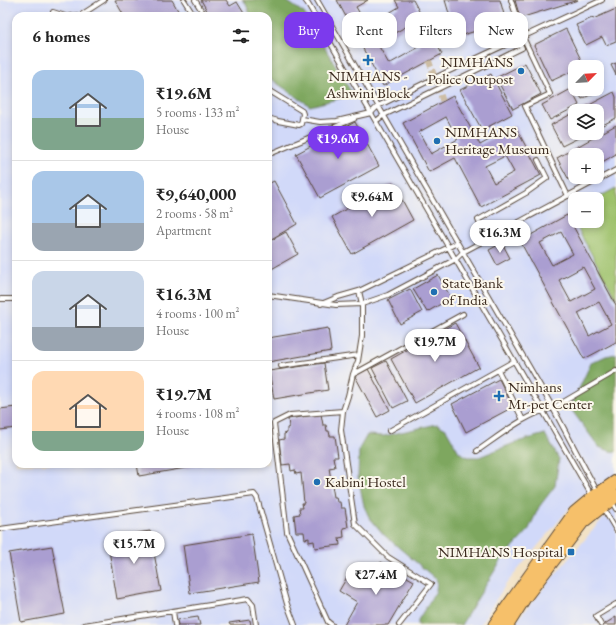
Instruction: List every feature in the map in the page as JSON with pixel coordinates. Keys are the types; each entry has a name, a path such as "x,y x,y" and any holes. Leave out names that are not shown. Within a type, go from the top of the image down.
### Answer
{"main road":[{"path":"507,625 524,598 582,522 606,500 616,482"},
{"path":"495,625 575,514 606,500"}],"lane":[{"path":"86,12 104,0"},
{"path":"184,0 192,12"},
{"path":"195,0 202,12"},
{"path":"305,0 369,113 376,121 456,259 586,487 606,500"},
{"path":"317,0 606,500 616,530"},
{"path":"511,0 515,12"},
{"path":"528,35 602,0"},
{"path":"272,153 369,113 378,106 446,72 500,48"},
{"path":"376,121 384,115 522,48"},
{"path":"272,296 336,306 362,304 388,295 456,259 463,252 568,196 525,106 550,94 528,48"},
{"path":"272,92 302,111 303,114 301,124 299,125 272,119"},
{"path":"302,119 320,122 332,121 343,120 369,113"},
{"path":"487,240 478,220 526,193 546,178 538,160"},
{"path":"575,192 616,170"},
{"path":"321,304 359,291 457,243"},
{"path":"359,291 362,304 362,336 358,361 343,411 341,430 355,524 388,557 431,584 399,625"},
{"path":"0,299 12,299"},
{"path":"353,374 463,314"},
{"path":"281,366 359,355"},
{"path":"389,431 514,361"},
{"path":"498,370 523,420"},
{"path":"477,451 523,420 542,410 553,408 616,371"},
{"path":"332,625 328,622 287,532 274,423 290,415 343,411"},
{"path":"0,529 254,494 258,498 287,604 295,625"},
{"path":"84,625 248,599 253,605 256,625"},
{"path":"601,625 596,616 616,604"},
{"path":"173,611 174,625"}],"shaded area":[{"path":"0,0 616,0 616,475 577,499 506,584 480,625 0,625"},
{"path":"616,506 616,625 513,625 597,525"}],"green space":[{"path":"242,0 285,0 303,12 284,12 284,48 325,48 353,95 310,106 272,80 272,12 249,12 245,2"},
{"path":"616,188 616,299 577,228 604,228 604,194"},
{"path":"616,354 616,452 599,447 570,408 591,363 606,356"},
{"path":"437,424 446,429 459,452 468,457 479,457 517,442 545,434 559,459 555,486 539,507 528,531 502,559 461,625 418,625 418,620 436,591 437,580 384,535 369,517 364,506 358,477 359,449 367,435 384,436"}],"building":[{"path":"115,0 172,0 179,12 122,12"},
{"path":"201,0 226,0 230,6 237,2 243,12 208,12"},
{"path":"337,0 368,0 356,7 359,12 343,12"},
{"path":"395,0 413,0 419,12 405,12 405,27 397,32 397,12 391,12 399,7"},
{"path":"445,0 500,0 503,12 474,12 474,32 466,34 466,12 449,12"},
{"path":"515,0 578,0 528,16 528,12 518,12"},
{"path":"616,9 616,41 606,45 602,37 586,45 576,25"},
{"path":"566,29 581,60 568,60 568,73 551,81 534,45"},
{"path":"363,48 380,48 389,64 417,48 439,48 442,54 383,86"},
{"path":"525,63 541,94 513,109 496,78"},
{"path":"616,63 616,75 611,65"},
{"path":"491,74 512,114 482,130 460,90"},
{"path":"568,91 568,96 574,96 578,104 568,104 568,111 550,120 542,105"},
{"path":"614,92 616,97 616,118 604,124 604,104 591,104"},
{"path":"453,96 480,145 515,126 541,175 481,207 455,158 429,172 403,123","holes":["446,117 458,139 431,154 419,132","505,156 514,172 494,183 485,166"]},
{"path":"580,96 588,96 582,99"},
{"path":"568,116 568,140 574,140 562,146 551,125"},
{"path":"355,122 379,166 320,198 296,154"},
{"path":"616,125 616,154 604,161 604,148 575,148 589,140 604,140 604,132"},
{"path":"568,152 568,178 557,158"},
{"path":"274,181 297,224 272,239 272,182"},
{"path":"393,183 413,220 352,254 332,217"},
{"path":"567,215 568,228 574,228 616,305 616,342 584,359 520,241","holes":["561,232 573,254 552,265 540,243","583,267 595,289 571,302 559,280","599,302 611,324 589,336 578,313"]},
{"path":"286,232 298,254 272,269 272,240"},
{"path":"502,243 510,258 497,265 489,250"},
{"path":"438,275 451,298 427,312 413,289"},
{"path":"410,289 422,312 400,324 388,300"},
{"path":"455,323 479,367 415,403 391,359"},
{"path":"328,328 331,351 272,361 272,337"},
{"path":"386,361 407,401 393,408 372,368"},
{"path":"324,363 328,390 274,399 272,388 272,371"},
{"path":"368,369 390,410 377,417 355,376"},
{"path":"499,379 513,407 466,432 452,404"},
{"path":"12,408 12,428 0,430 0,409"},
{"name":"Kabini Hostel","path":"321,414 323,425 326,425 330,436 335,436 338,457 333,457 335,467 329,468 334,497 336,497 337,502 340,502 341,508 345,508 348,527 343,528 344,537 339,538 340,545 315,548 314,541 309,542 309,538 305,539 304,532 296,532 294,515 300,514 299,508 303,508 302,503 304,503 301,473 296,474 295,470 291,471 290,464 282,465 279,440 284,439 284,434 287,433 287,428 289,427 288,419"},
{"path":"138,468 186,468 139,476"},
{"path":"150,531 161,591 117,599 107,538"},
{"path":"252,534 259,582 190,593 183,545"},
{"path":"52,546 65,614 21,622 9,553"},
{"path":"381,562 414,581 388,625 344,625 357,602 339,591 350,572 369,583"},
{"path":"198,617 200,625 178,625 177,620"},
{"path":"616,617 616,625 603,625"},
{"path":"250,620 251,625 230,625 229,623"}],"tunnel":[{"path":"429,61 443,102"}],"place":[{"name":"NIMHANS - Ashwini Block","path":"368,60"},
{"name":"NIMHANS Police Outpost","path":"521,71"},
{"name":"NIMHANS Heritage Museum","path":"437,141"},
{"name":"State Bank of India","path":"434,292"},
{"name":"Nimhans Mr-pet Center","path":"499,396"},
{"name":"Kabini Hostel","path":"317,482"},
{"name":"NIMHANS Hospital","path":"571,552"}]}
